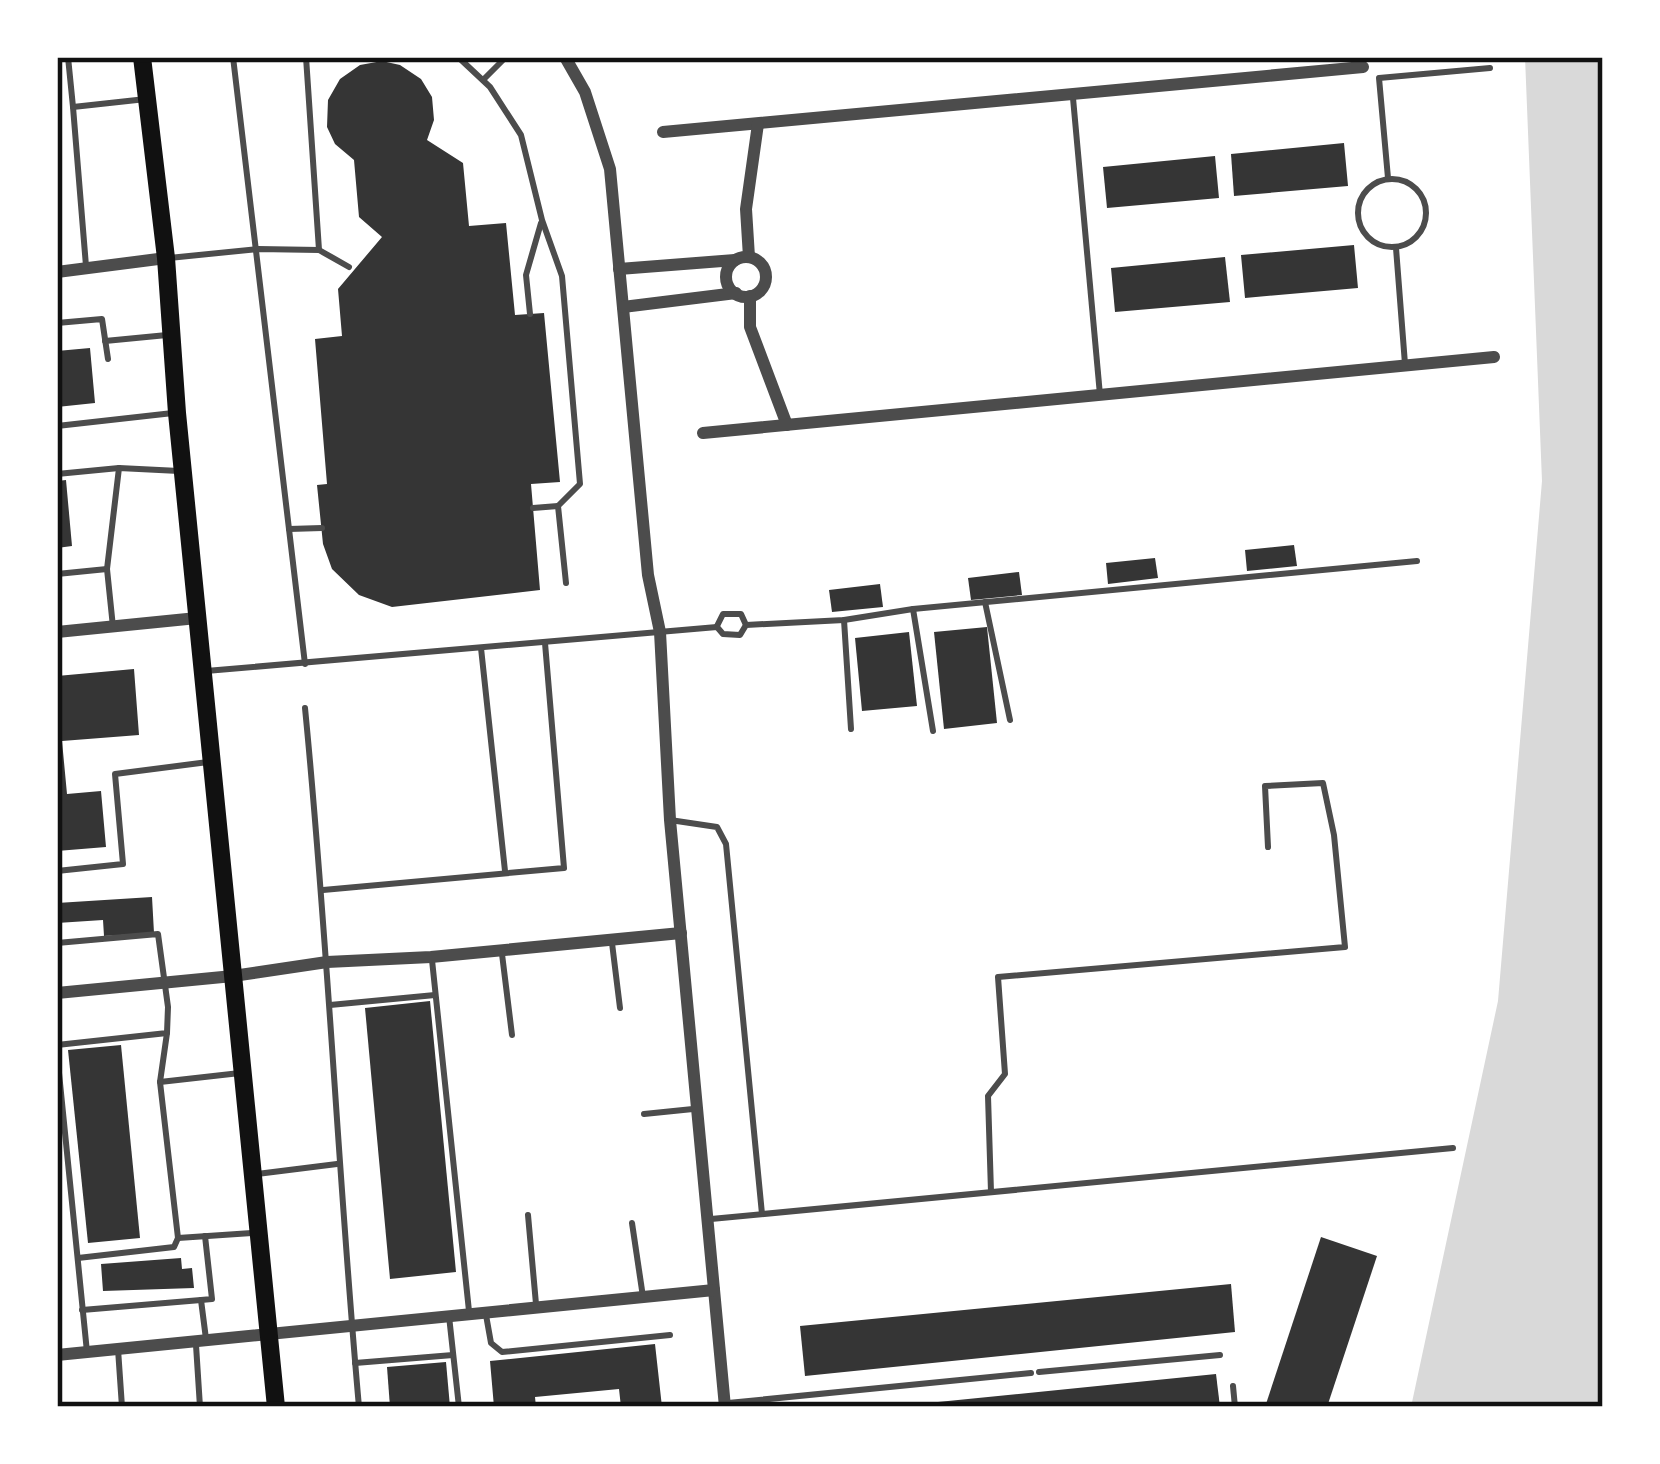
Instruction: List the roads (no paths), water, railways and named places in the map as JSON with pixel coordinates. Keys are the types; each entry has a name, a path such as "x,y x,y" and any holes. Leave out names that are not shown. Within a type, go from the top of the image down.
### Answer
{"main road":[{"path":"142,57 166,258 177,413 276,1407"}],"street":[{"path":"565,57 585,92 605,149 648,575 660,632 670,820 724,1405"},
{"path":"663,132 1363,67"},
{"path":"742,259 758,124"},
{"path":"57,272 166,258"},
{"path":"619,269 742,259 759,262 766,276 763,286 743,295 622,307"},
{"path":"742,259 728,267 726,279 743,295 750,327 787,425"},
{"path":"703,433 1494,357"},
{"path":"57,632 197,618"},
{"path":"57,994 327,962 431,957 681,932"},
{"path":"57,1355 714,1290"}],"lane":[{"path":"68,57 86,270"},
{"path":"233,57 305,664"},
{"path":"306,57 319,250"},
{"path":"458,57 483,80 521,135 562,276 580,484 558,506 533,508"},
{"path":"483,80 506,57"},
{"path":"1363,67 1379,78 1490,68"},
{"path":"1379,78 1388,179"},
{"path":"57,81 71,80"},
{"path":"1072,94 1100,395"},
{"path":"73,107 146,99"},
{"path":"1388,179 1418,190 1426,210 1415,239 1396,248 1375,244 1357,218 1368,188 1388,179"},
{"path":"530,314 526,275 542,220"},
{"path":"1396,248 1405,365"},
{"path":"166,258 258,249 319,250 349,267"},
{"path":"57,323 102,319 107,359"},
{"path":"105,341 173,334"},
{"path":"57,426 177,413"},
{"path":"57,474 119,468 183,471"},
{"path":"113,627 107,568 119,468"},
{"path":"558,506 566,583"},
{"path":"289,529 322,528"},
{"path":"746,626 1418,561"},
{"path":"57,574 107,568"},
{"path":"985,602 1010,720"},
{"path":"913,609 933,731"},
{"path":"717,627 721,617 730,613 741,614 746,626"},
{"path":"844,620 851,729"},
{"path":"717,627 732,636 740,635 746,626"},
{"path":"202,671 717,627"},
{"path":"323,890 564,868 544,643"},
{"path":"481,648 505,872"},
{"path":"305,708 323,890 337,1164 358,1407"},
{"path":"57,871 123,864 115,774 212,762"},
{"path":"991,1192 988,1096 1005,1074 998,976 1345,947 1334,835 1323,783 1265,786 1268,847"},
{"path":"670,820 717,826 726,844 762,1214"},
{"path":"57,943 158,934 165,983 167,1033 160,1082 178,1238 174,1247 78,1258"},
{"path":"611,939 620,1008"},
{"path":"502,950 512,1035"},
{"path":"431,957 470,1314"},
{"path":"329,1005 436,995"},
{"path":"87,1352 57,1049 167,1033"},
{"path":"160,1082 242,1073"},
{"path":"644,1114 697,1108"},
{"path":"707,1219 1453,1148"},
{"path":"253,1174 337,1164"},
{"path":"528,1215 536,1308"},
{"path":"632,1223 643,1297"},
{"path":"178,1238 258,1232"},
{"path":"82,1310 212,1299 205,1236"},
{"path":"200,1407 201,1300"},
{"path":"486,1312 491,1343 502,1352 670,1335"},
{"path":"449,1316 459,1407"},
{"path":"118,1349 122,1407"},
{"path":"355,1364 453,1354"},
{"path":"724,1405 1220,1354"},
{"path":"1233,1387 1235,1407"}]}
